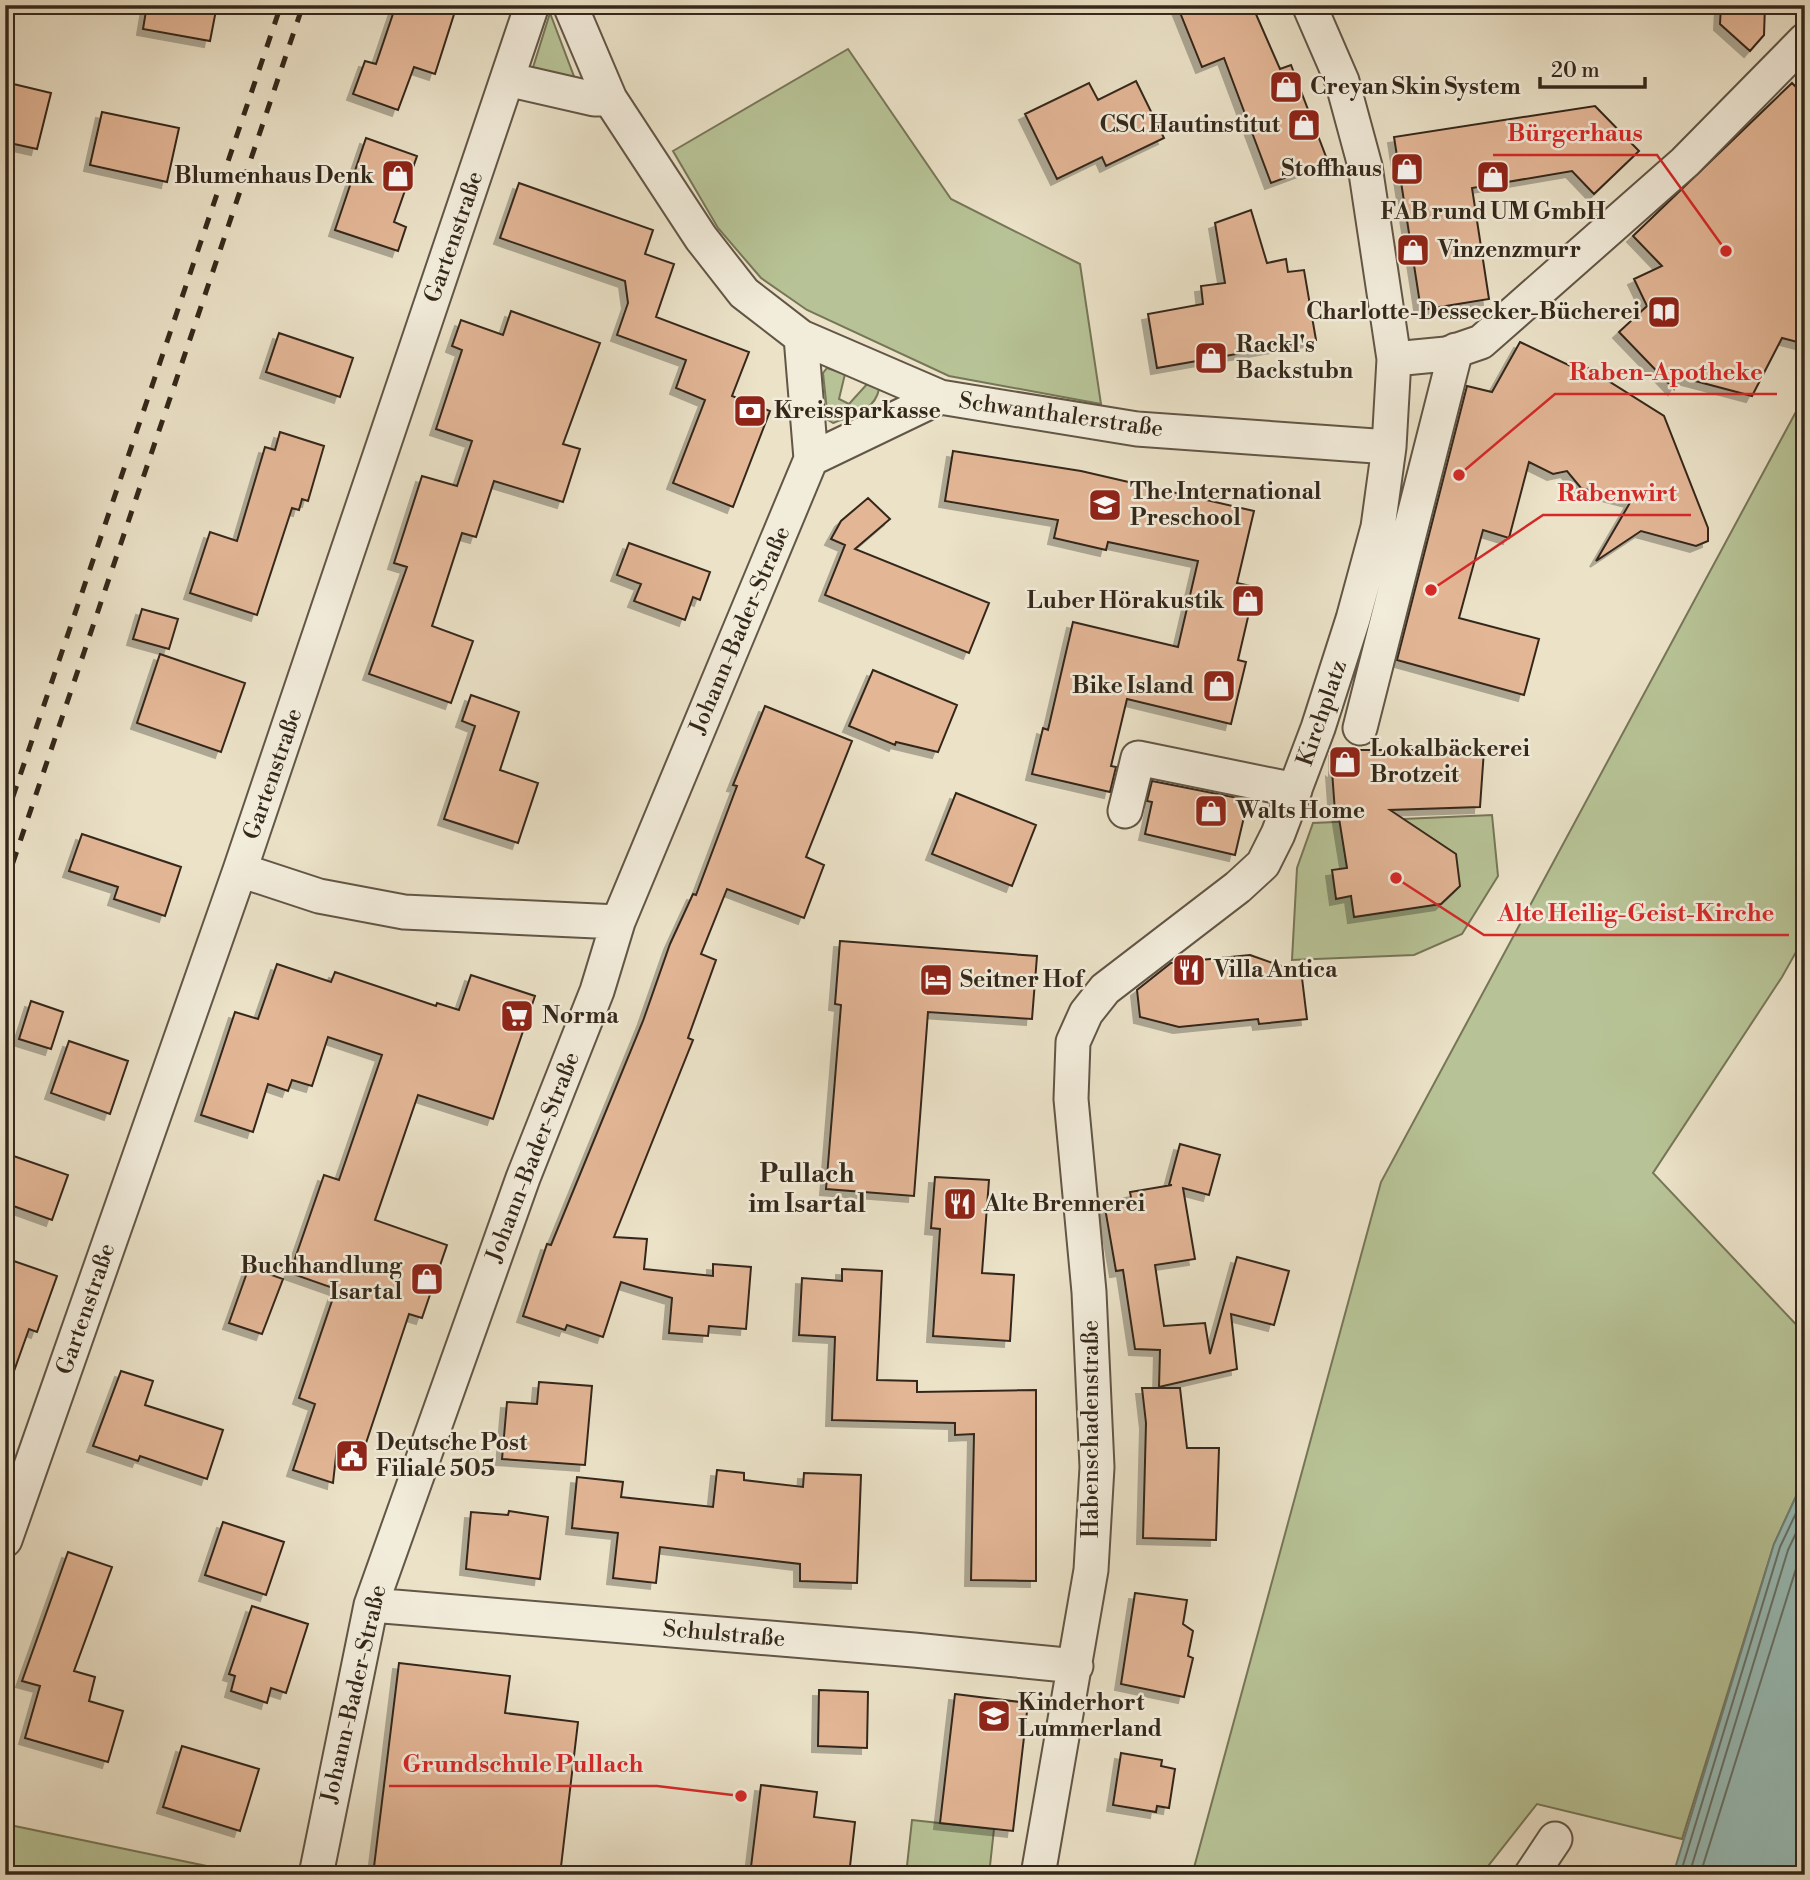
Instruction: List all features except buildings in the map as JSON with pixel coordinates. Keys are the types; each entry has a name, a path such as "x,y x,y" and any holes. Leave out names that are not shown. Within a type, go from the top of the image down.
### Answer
{"street":[{"name":"Gartenstraße","path":"5,1540 240,870 532,5"},
{"name":"Schwanthalerstraße","path":"570,5 610,99 701,238 744,293 801,337 940,397 1137,429 1389,447"},
{"name":"Kirchplatz","path":"1105,989 1238,887 1263,864 1295,790 1357,606 1378,527 1389,447 1394,359 1365,166 1342,81 1308,5"},
{"path":"1394,359 1456,351 1481,342 1665,180 1805,40"},
{"path":"507,79 594,99 610,99"},
{"name":"Johann-Bader-Straße","path":"316,1875 330,1794 372,1605 523,1178 597,991 618,922 811,459 801,337"},
{"path":"1360,728 1456,351"},
{"path":"811,459 940,397"},
{"path":"1125,811 1138,758 1295,790"},
{"path":"240,870 319,897 404,912 618,922"},
{"name":"Habenschadenstraße","path":"1038,1875 1091,1570 1097,1467 1089,1292 1071,1100 1073,1042 1086,1013 1105,989"},
{"name":"Schulstraße","path":"372,1605 1076,1666"},
{"path":"1531,1875 1555,1839"}],"green space":[{"path":"550,13 578,87 530,77"},
{"path":"848,49 951,199 1080,264 1101,404 949,376 807,310 761,278 718,228 673,151"},
{"path":"827,368 845,374 839,399 849,404 868,383 879,389 877,396 862,411 833,423 828,420 823,373"},
{"path":"1805,395 1805,936 1782,977 1653,1173 1805,1334 1805,1477 1774,1544 1682,1839 1537,1804 1481,1875 1192,1875 1381,1182"},
{"path":"1492,815 1498,876 1462,934 1414,955 1292,960 1297,868 1313,823"},
{"path":"912,1820 994,1829 989,1875 906,1875"},
{"path":"5,1824 250,1875 5,1875"}],"water":[{"path":"1805,1477 1805,1875 1673,1875 1774,1544"}],"railway":[{"path":"5,820 281,5"},
{"path":"5,886 303,5"}],"place":[{"name":"Creyan Skin System","path":"1286,87"},
{"name":"CSC Hautinstitut","path":"1304,125"},
{"name":"Stoffhaus","path":"1407,169"},
{"name":"Blumenhaus Denk","path":"398,176"},
{"name":"FAB rund UM GmbH","path":"1493,177"},
{"name":"Vinzenzmurr","path":"1413,250"},
{"name":"Bürgerhaus","path":"1726,251"},
{"name":"Charlotte-Dessecker-Bücherei","path":"1664,312"},
{"name":"Rackl's Backstubn","path":"1211,358"},
{"name":"Kreissparkasse","path":"750,411"},
{"name":"Raben-Apotheke","path":"1459,475"},
{"name":"The International Preschool","path":"1105,505"},
{"name":"Rabenwirt","path":"1431,590"},
{"name":"Luber Hörakustik","path":"1248,601"},
{"name":"Bike Island","path":"1219,686"},
{"name":"Lokalbäckerei Brotzeit","path":"1345,762"},
{"name":"Walts Home","path":"1211,811"},
{"name":"Alte Heilig-Geist-Kirche","path":"1396,878"},
{"name":"Villa Antica","path":"1189,970"},
{"name":"Seitner Hof","path":"936,980"},
{"name":"Norma","path":"517,1016"},
{"name":"Alte Brennerei","path":"960,1204"},
{"name":"Buchhandlung Isartal","path":"427,1279"},
{"name":"Deutsche Post Filiale 505","path":"352,1456"},
{"name":"Kinderhort Lummerland","path":"994,1716"},
{"name":"Grundschule Pullach","path":"741,1796"}],"district":[{"name":"Pullach im Isartal","path":"807,1189"}]}
